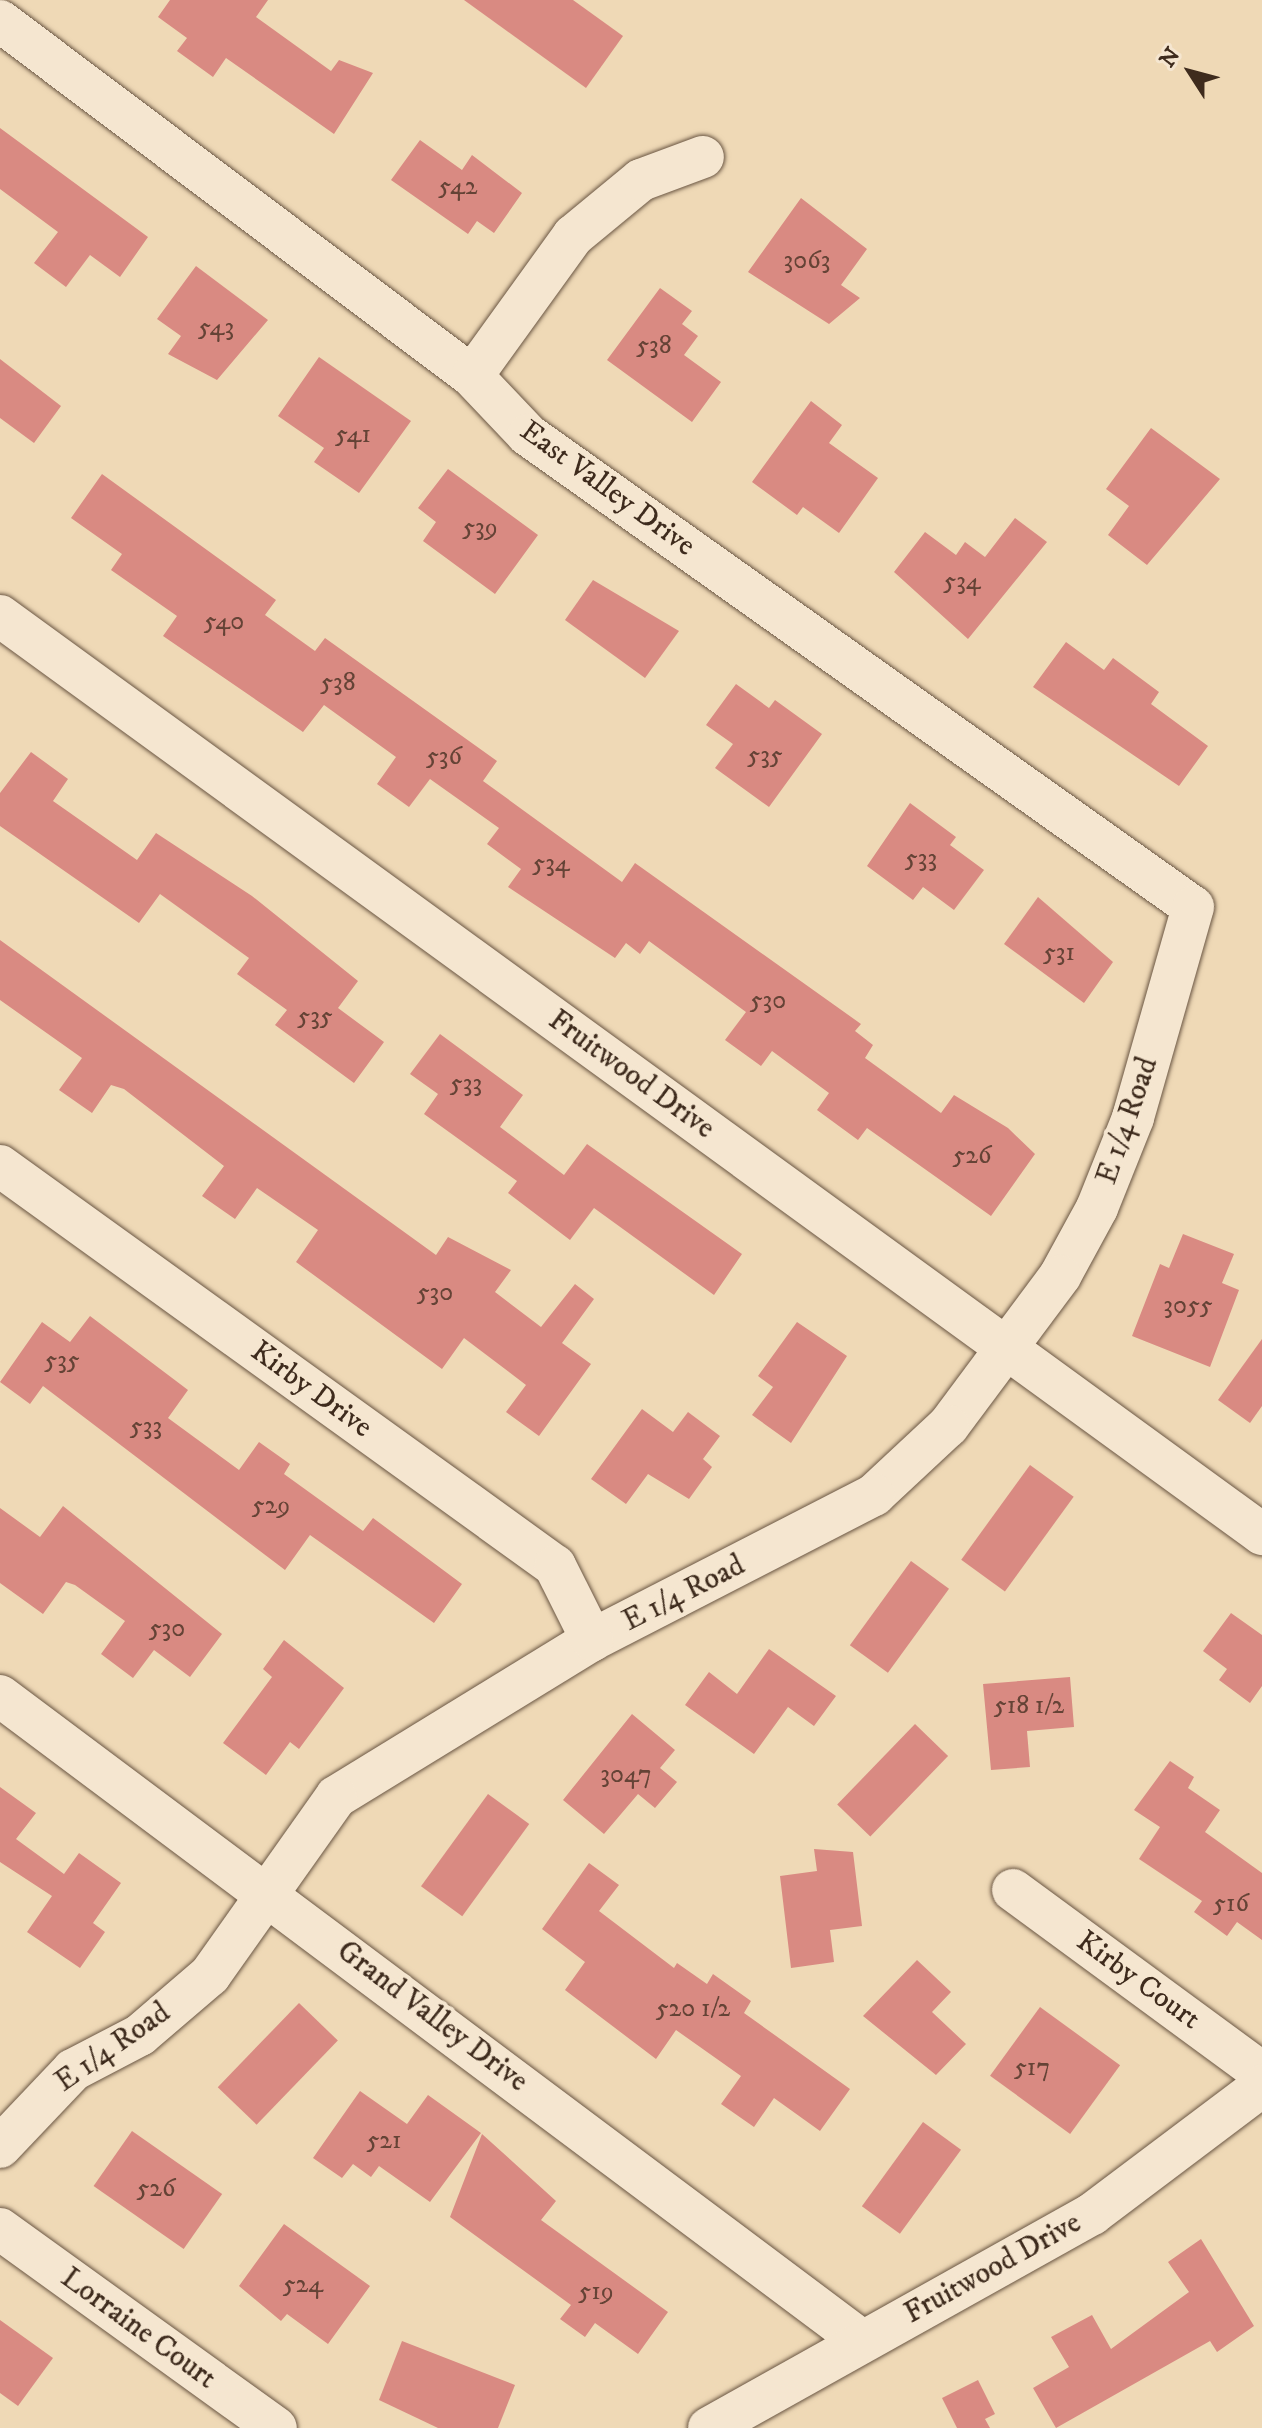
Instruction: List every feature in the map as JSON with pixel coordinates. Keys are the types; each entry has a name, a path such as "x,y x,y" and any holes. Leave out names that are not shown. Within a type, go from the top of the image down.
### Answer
{"street":[{"name":"East Valley Drive","path":"0,21 472,376 528,435 1193,907"},
{"path":"472,376 573,236 641,180 703,157"},
{"name":"Fruitwood Drive","path":"0,616 1262,1534"},
{"name":"E 1/4 Road","path":"0,2147 73,2070 140,2035 210,1975 336,1797 592,1640 874,1495 948,1426 1007,1349 1097,1208 1133,1118 1193,907"},
{"name":"Kirby Drive","path":"0,1166 555,1566 592,1640"},
{"name":"Grand Valley Drive","path":"0,1696 269,1894 862,2341"},
{"name":"Kirby Court","path":"1013,1890 1262,2073"},
{"name":"Fruitwood Drive","path":"709,2428 1092,2214 1262,2086"},
{"name":"Lorraine Court","path":"0,2229 276,2428"}],"building":[{"path":"170,0 268,0 256,17 331,71 339,60 373,73 334,134 226,58 213,77 177,51 187,38 158,17"},
{"path":"464,0 573,0 623,36 586,88"},
{"path":"0,128 148,237 120,277 90,255 66,287 34,263 58,232 0,189"},
{"path":"420,140 462,170 472,155 522,193 494,233 477,221 468,234 391,180"},
{"path":"801,198 867,249 841,285 860,298 829,324 748,272"},
{"path":"196,266 268,320 217,380 168,354 181,336 157,319"},
{"path":"660,288 692,311 682,324 698,336 684,355 721,382 692,422 607,360"},
{"path":"319,357 411,421 359,493 314,462 324,448 278,416"},
{"path":"0,359 61,406 34,443 0,418"},
{"path":"811,401 842,425 829,443 878,478 839,533 803,507 797,515 752,482"},
{"path":"1151,428 1220,479 1147,565 1108,535 1129,506 1106,489"},
{"path":"448,469 538,535 495,594 423,541 436,522 418,508"},
{"path":"102,474 276,600 265,615 315,651 325,638 497,761 483,781 622,882 635,863 861,1024 855,1031 873,1045 865,1058 941,1113 954,1095 1008,1128 1035,1154 991,1216 867,1128 858,1140 817,1110 829,1093 772,1051 761,1066 725,1040 746,1012 649,941 640,954 626,943 615,958 508,887 521,869 487,844 499,828 430,779 409,807 377,784 396,757 324,705 303,732 163,636 177,616 111,570 122,554 71,518"},
{"path":"1015,518 1047,542 968,639 894,572 925,532 956,555 965,542 985,557"},
{"path":"593,580 679,631 645,678 565,620"},
{"path":"1066,642 1104,670 1113,658 1159,692 1151,704 1208,746 1179,786 1033,687"},
{"path":"736,684 769,708 775,700 822,734 769,807 715,768 733,744 706,725"},
{"path":"31,752 68,779 53,801 137,860 156,833 252,896 358,981 338,1008 384,1042 354,1083 275,1025 287,1010 237,974 249,958 160,894 139,923 0,826 0,793"},
{"path":"910,803 956,837 950,845 984,870 954,910 923,887 913,900 867,866"},
{"path":"1038,897 1113,962 1084,1003 1004,944"},
{"path":"0,940 436,1255 448,1237 511,1270 495,1292 541,1327 575,1284 594,1299 562,1343 591,1364 539,1436 506,1412 526,1385 464,1338 442,1369 296,1262 318,1230 257,1188 235,1219 202,1196 224,1166 124,1089 111,1085 92,1113 59,1090 82,1058 0,1000"},
{"path":"440,1034 523,1095 500,1127 564,1175 587,1144 742,1254 714,1295 594,1208 570,1240 508,1193 517,1181 424,1114 438,1094 410,1074"},
{"path":"1183,1234 1234,1254 1222,1283 1239,1290 1210,1367 1132,1336 1160,1264 1169,1268"},
{"path":"90,1316 188,1390 168,1418 239,1470 259,1442 290,1464 284,1474 363,1531 373,1518 462,1584 434,1623 310,1535 285,1570 43,1386 30,1404 0,1382 42,1322 70,1342"},
{"path":"797,1322 847,1356 791,1443 752,1415 773,1387 758,1376"},
{"path":"1262,1339 1262,1406 1250,1423 1218,1400"},
{"path":"642,1409 673,1432 688,1412 720,1436 703,1459 712,1467 689,1499 648,1474 626,1504 591,1479"},
{"path":"1030,1465 1074,1497 1005,1591 961,1560"},
{"path":"63,1506 222,1634 190,1677 154,1650 133,1678 101,1654 125,1621 75,1585 66,1582 43,1614 0,1583 0,1508 40,1537"},
{"path":"911,1561 949,1589 888,1673 850,1645"},
{"path":"1231,1613 1262,1635 1262,1686 1250,1703 1219,1680 1227,1669 1203,1651"},
{"path":"284,1640 344,1688 299,1749 290,1742 266,1775 223,1743 272,1677 263,1669"},
{"path":"769,1649 836,1696 814,1726 788,1707 754,1754 685,1705 709,1672 737,1694"},
{"path":"1070,1677 1074,1727 1027,1731 1030,1767 991,1770 983,1684"},
{"path":"632,1714 675,1750 660,1768 677,1782 655,1808 638,1794 604,1834 563,1800"},
{"path":"915,1724 948,1756 870,1837 837,1805"},
{"path":"1170,1761 1194,1777 1188,1788 1220,1810 1205,1832 1262,1873 1262,1940 1237,1922 1227,1936 1194,1912 1202,1901 1139,1859 1160,1827 1134,1810"},
{"path":"0,1787 36,1813 16,1839 64,1874 79,1853 121,1883 93,1923 105,1932 80,1968 27,1932 52,1896 0,1862"},
{"path":"488,1794 529,1824 462,1916 421,1886"},
{"path":"814,1849 853,1852 862,1926 830,1930 834,1962 791,1968 780,1876 817,1871"},
{"path":"589,1863 619,1885 599,1911 674,1968 677,1963 707,1984 713,1974 751,2001 744,2013 850,2089 820,2131 774,2098 754,2127 721,2104 741,2076 676,2030 656,2059 565,1990 585,1962 542,1929"},
{"path":"917,1960 951,1992 932,2012 966,2044 936,2075 863,2016"},
{"path":"299,2003 338,2041 257,2125 218,2087"},
{"path":"1040,2007 1120,2065 1070,2134 990,2076"},
{"path":"360,2091 407,2124 428,2095 481,2133 430,2202 379,2166 371,2177 353,2164 342,2178 313,2158"},
{"path":"923,2122 961,2150 900,2234 862,2206"},
{"path":"132,2131 222,2194 184,2249 94,2186"},
{"path":"482,2134 556,2201 541,2220 668,2312 638,2354 595,2323 585,2337 560,2319 571,2305 450,2217"},
{"path":"284,2224 370,2286 328,2344 287,2314 281,2321 239,2286"},
{"path":"1201,2239 1254,2326 1217,2352 1210,2341 1056,2428 1033,2388 1069,2367 1051,2337 1092,2315 1111,2349 1189,2292 1168,2262"},
{"path":"0,2320 53,2358 18,2406 0,2393"},
{"path":"402,2341 515,2385 498,2428 438,2428 379,2400"},
{"path":"978,2380 995,2414 985,2419 990,2428 957,2428 942,2398"}]}
